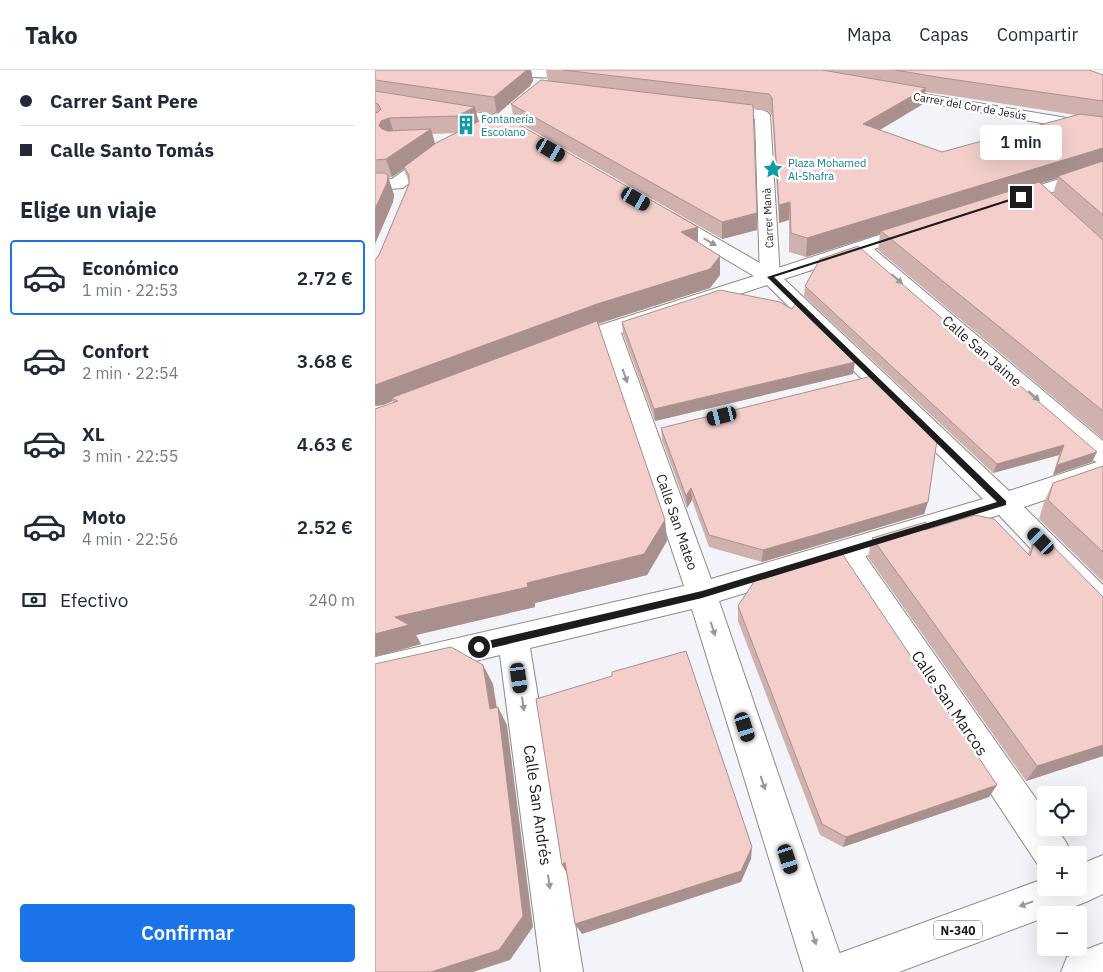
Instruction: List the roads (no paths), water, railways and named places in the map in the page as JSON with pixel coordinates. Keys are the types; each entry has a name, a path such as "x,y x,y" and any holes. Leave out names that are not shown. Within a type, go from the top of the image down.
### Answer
{"main road":[{"path":"509,70 594,73"},
{"path":"534,72 542,79 539,89"},
{"name":"Carrer del Cor de Jesús","path":"870,89 1103,129"},
{"path":"375,101 507,116 535,140"},
{"name":"Carrer Manà","path":"704,108 763,115 770,277"},
{"path":"478,133 507,116"},
{"path":"375,185 401,193 422,163 446,144 424,141"},
{"path":"991,206 1046,199 1103,170"},
{"path":"653,209 770,277 1004,503 1103,605"},
{"path":"546,354 609,330 935,224"},
{"name":"Calle San Jaime","path":"860,247 1103,455"},
{"name":"Calle San Mateo","path":"609,330 655,432 702,594 825,972"},
{"path":"846,385 875,378"},
{"path":"375,671 702,594 1004,503 1103,470"},
{"name":"Calle San Marcos","path":"846,551 1047,846"},
{"name":"Calle San Andrés","path":"513,639 562,972"},
{"path":"1087,881 1103,874"},
{"name":"N-340","path":"843,972 1049,896"},
{"path":"1082,972 1103,963"}],"place":[{"name":"Fontanería Escolano","path":"466,125"},
{"name":"Plaza Mohamed Al-Shafra","path":"773,169"}]}
